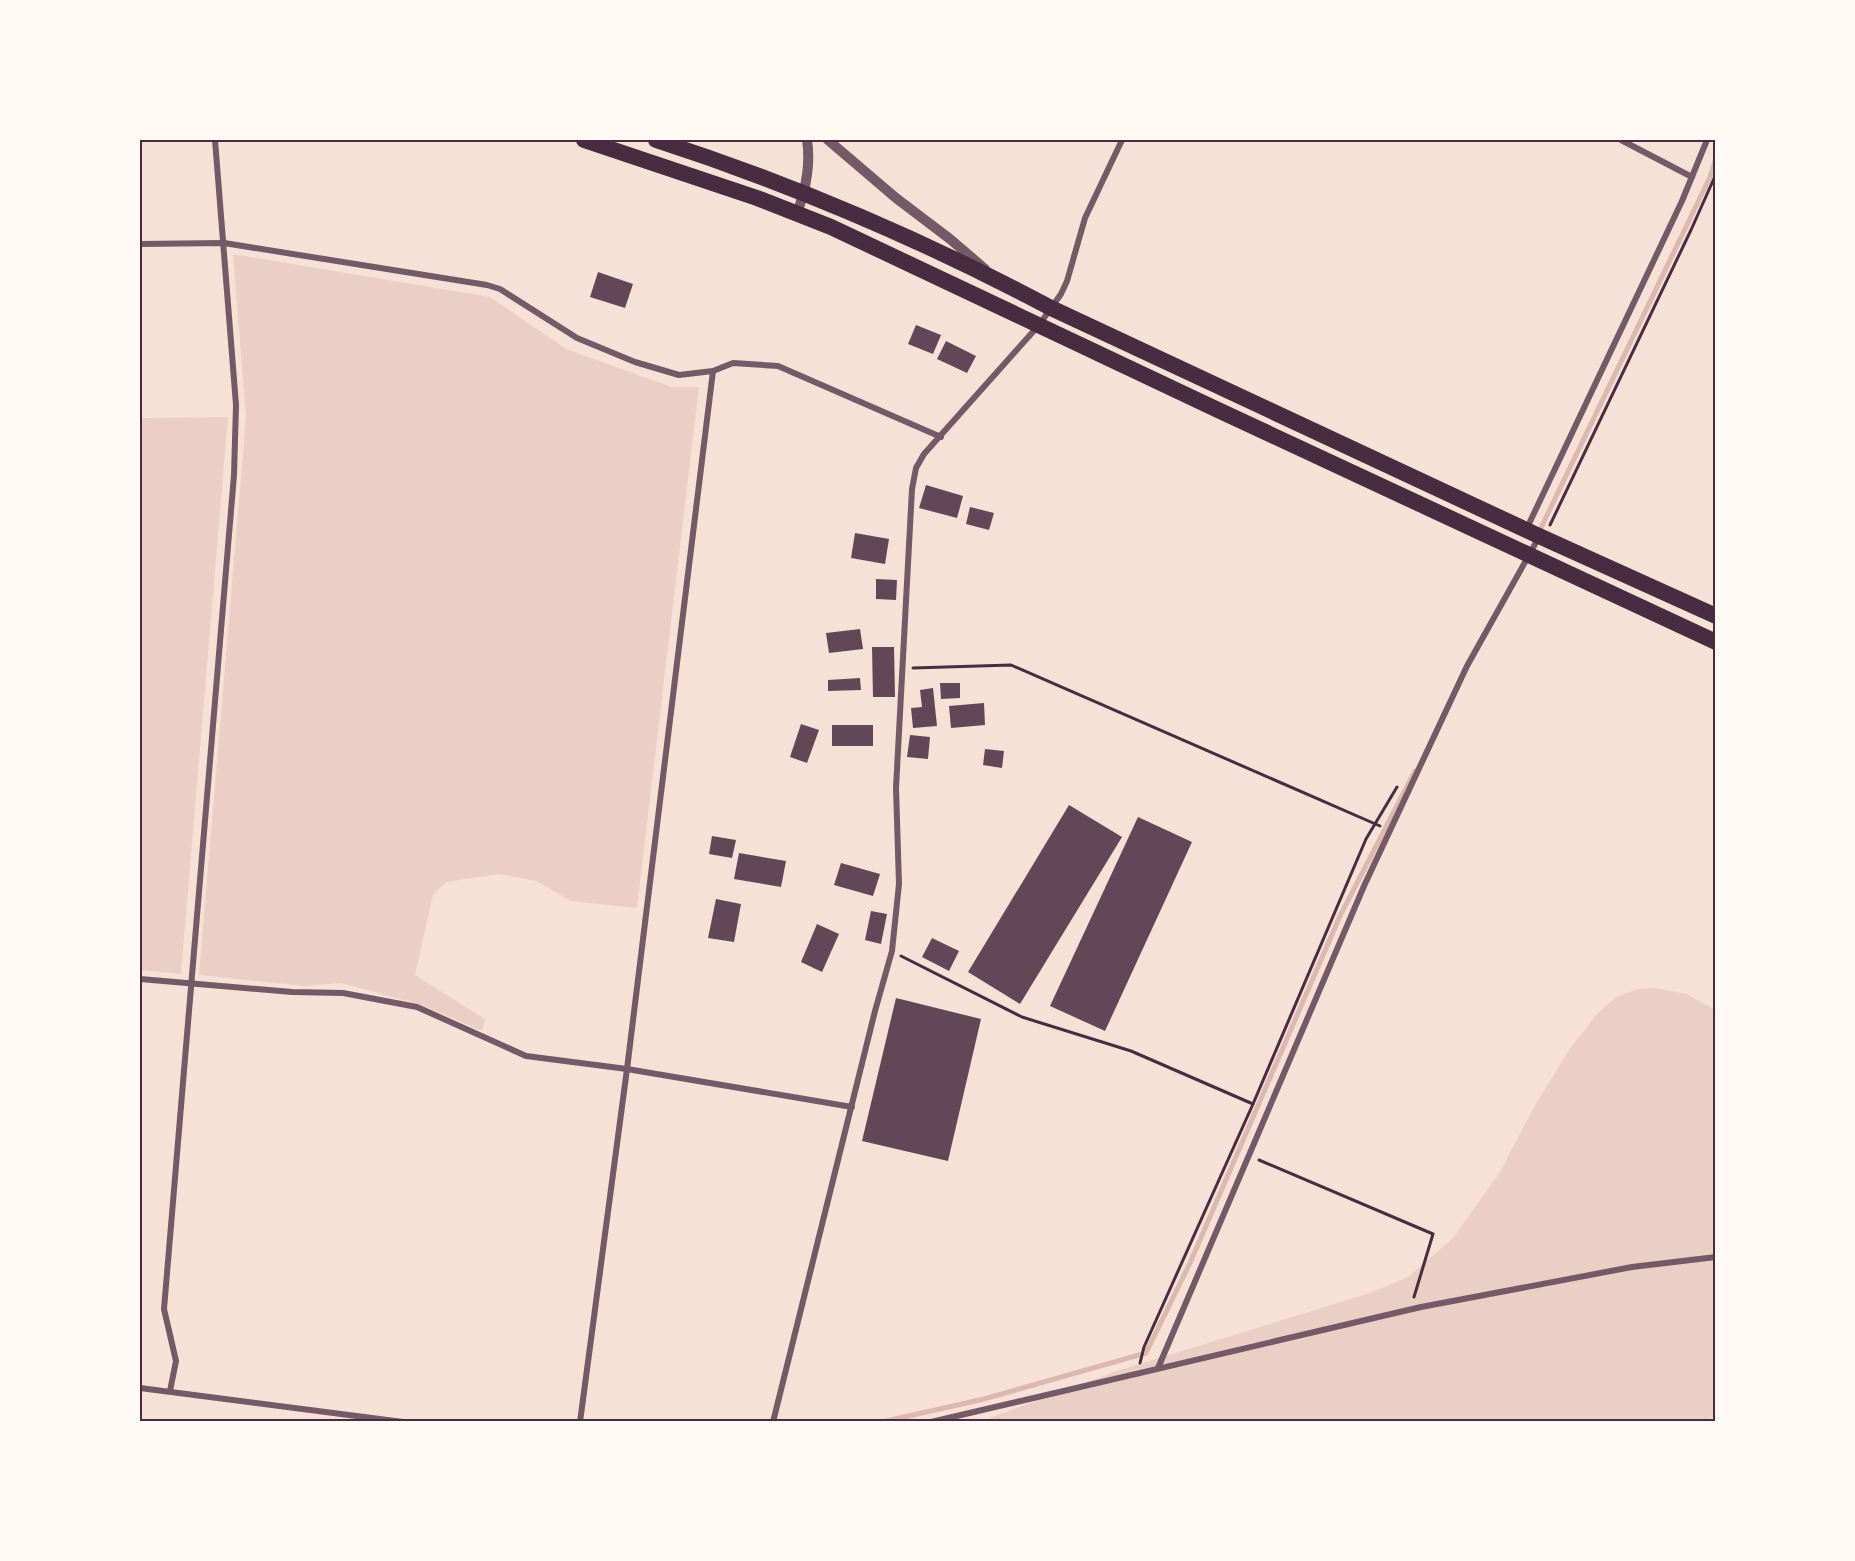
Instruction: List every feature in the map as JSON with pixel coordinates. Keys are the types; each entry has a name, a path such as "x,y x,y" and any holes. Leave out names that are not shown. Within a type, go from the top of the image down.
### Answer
{"highway":[{"path":"584,140 797,213 831,227 1716,642"},
{"path":"656,140 751,172 804,193 995,278 1051,308 1536,535 1716,616"}],"street":[{"path":"170,1391 176,1361 164,1309 234,475 236,405 215,140"},
{"path":"797,213 804,193 809,162 807,140"},
{"path":"828,140 896,198 950,238 995,278"},
{"path":"773,1422 892,951 899,884 896,788 912,489 916,468 924,454 1039,325 1061,294 1067,281 1085,218 1122,140"},
{"path":"1621,140 1692,177"},
{"path":"1158,1368 1364,886 1467,666 1530,554 1536,535 1707,140"},
{"path":"140,244 224,243 487,285 500,289 578,338 635,362 680,375 713,371 733,363 778,366 940,437"},
{"path":"580,1422 627,1069 713,371"},
{"path":"140,979 292,992 343,993 417,1007 526,1056 627,1069 852,1107"},
{"path":"931,1422 1410,1309 1632,1267 1716,1257"},
{"path":"140,1388 403,1422"}],"path":[{"path":"1536,535 1686,241 1716,174"},
{"path":"903,668 1011,665 1390,830"},
{"path":"1137,1373 1144,1347 1253,1104 1361,850 1398,785"},
{"path":"892,951 1022,1017 1131,1051 1253,1104"},
{"path":"1249,1156 1433,1234 1410,1309"}],"shaded area":[{"path":"233,254 490,297 566,349 672,387 699,387 637,908 571,901 536,881 499,874 446,882 433,895 415,975 485,1019 482,1031 422,1005 341,983 304,986 199,975 246,417"},
{"path":"228,417 181,974 140,970 140,418"},
{"path":"1656,988 1687,994 1715,1010 1716,1415 1707,1421 979,1422 1117,1371 1370,1293 1408,1277 1453,1238 1500,1172 1534,1107 1571,1047 1597,1014 1616,997 1638,989"}],"building":[{"path":"598,272 633,284 625,308 590,297"},
{"path":"916,325 941,335 933,354 908,344"},
{"path":"946,341 976,356 967,373 937,359"},
{"path":"926,485 963,496 957,518 919,508"},
{"path":"970,507 994,513 989,530 966,524"},
{"path":"855,533 889,539 885,564 851,558"},
{"path":"876,579 897,580 896,600 876,599"},
{"path":"860,629 863,649 829,653 826,633"},
{"path":"872,647 894,647 895,697 873,697"},
{"path":"860,678 861,690 828,691 828,680"},
{"path":"940,683 960,683 960,698 941,699"},
{"path":"933,688 937,726 913,728 911,708 922,707 920,690"},
{"path":"984,703 985,725 951,728 949,706"},
{"path":"801,724 819,730 807,763 790,757"},
{"path":"832,725 873,725 873,746 832,746"},
{"path":"910,735 930,737 928,759 907,757"},
{"path":"985,749 1004,751 1002,768 983,765"},
{"path":"1069,805 1122,837 1020,1004 968,972"},
{"path":"1138,817 1192,842 1105,1031 1050,1006"},
{"path":"712,836 736,840 732,858 709,854"},
{"path":"739,853 786,861 781,887 734,879"},
{"path":"841,863 880,874 873,896 834,885"},
{"path":"716,899 741,904 734,942 708,938"},
{"path":"871,911 887,914 881,944 865,940"},
{"path":"817,924 839,934 822,972 801,962"},
{"path":"932,938 959,951 949,971 922,957"},
{"path":"896,998 981,1019 948,1161 862,1141"}],"waterway":[{"path":"1538,534 1710,177 1716,158"},
{"path":"882,1422 984,1399 1146,1353 1190,1263 1340,916 1415,771"}]}
